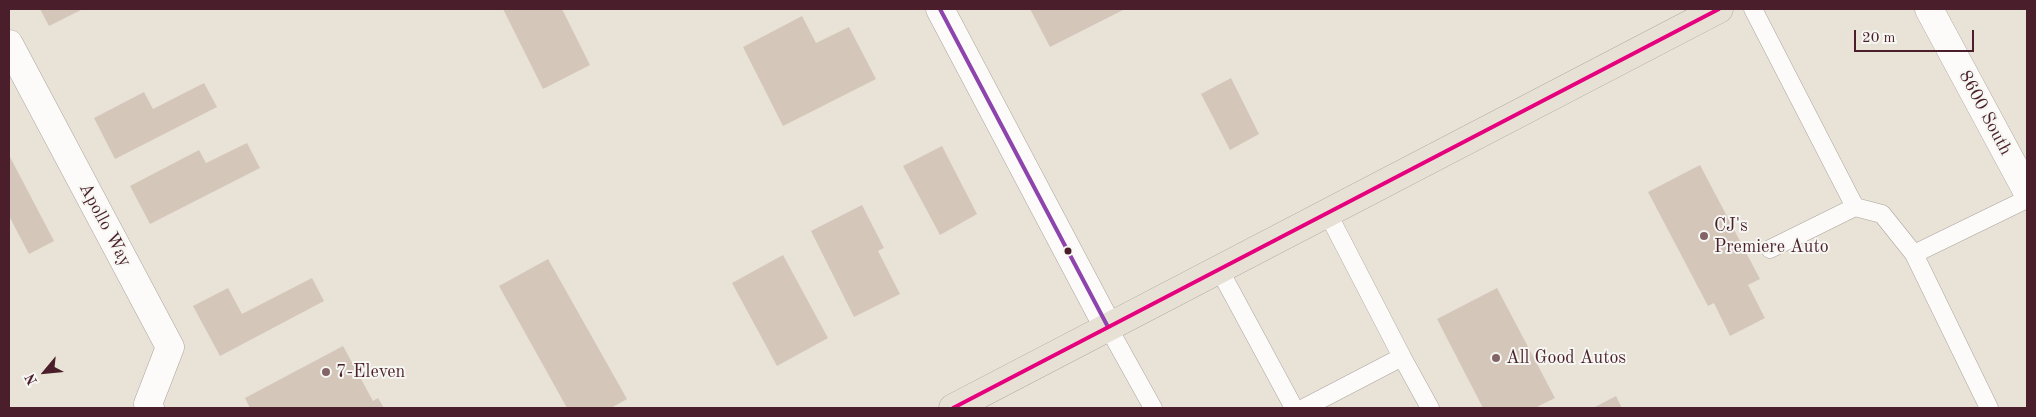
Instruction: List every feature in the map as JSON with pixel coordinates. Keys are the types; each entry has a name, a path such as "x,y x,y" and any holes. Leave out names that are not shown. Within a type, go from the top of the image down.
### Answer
{"main road":[{"path":"953,408 1719,9"}],"street":[{"path":"940,9 1108,327"},
{"name":"8600 South","path":"1929,9 2027,191"},
{"name":"Apollo Way","path":"9,44 170,347 148,404 150,408"}],"lane":[{"path":"1754,9 1855,207"},
{"path":"1914,254 2027,199"},
{"path":"1770,248 1855,207 1882,214 1914,254 1990,408"},
{"path":"1327,212 1430,408"},
{"path":"1219,269 1294,408"},
{"path":"1108,327 1153,408"},
{"path":"1304,408 1402,357"}],"building":[{"path":"40,9 83,9 49,26"},
{"path":"503,9 562,9 590,65 543,89"},
{"path":"1030,9 1125,9 1050,47"},
{"path":"802,16 816,43 849,27 876,79 783,126 743,47"},
{"path":"1231,78 1259,134 1230,150 1201,94"},
{"path":"204,83 217,107 115,159 94,118 144,92 153,109"},
{"path":"247,143 260,168 150,224 130,186 199,150 206,163"},
{"path":"942,146 977,214 940,235 903,166"},
{"path":"9,155 54,241 29,254 9,216"},
{"name":"CJ's Premiere Auto","path":"1700,165 1760,279 1748,285 1765,318 1730,336 1714,303 1708,306 1648,192"},
{"path":"862,205 884,248 878,251 900,294 854,317 811,231"},
{"path":"783,255 828,338 777,366 732,283"},
{"path":"548,259 627,399 611,408 567,408 499,286"},
{"path":"312,278 324,301 220,356 193,306 228,288 242,314"},
{"name":"All Good Autos","path":"1497,288 1555,398 1535,408 1483,408 1437,319"},
{"name":"7-Eleven","path":"343,346 373,401 378,398 384,408 250,408 245,398"},
{"path":"1616,396 1622,408 1593,408"}],"transit line":[{"path":"940,9 1108,327"},
{"path":"953,408 1719,9"}],"place":[{"name":"CJ's Premiere Auto","path":"1704,236"},
{"name":"All Good Autos","path":"1496,358"},
{"name":"7-Eleven","path":"326,372"}]}
